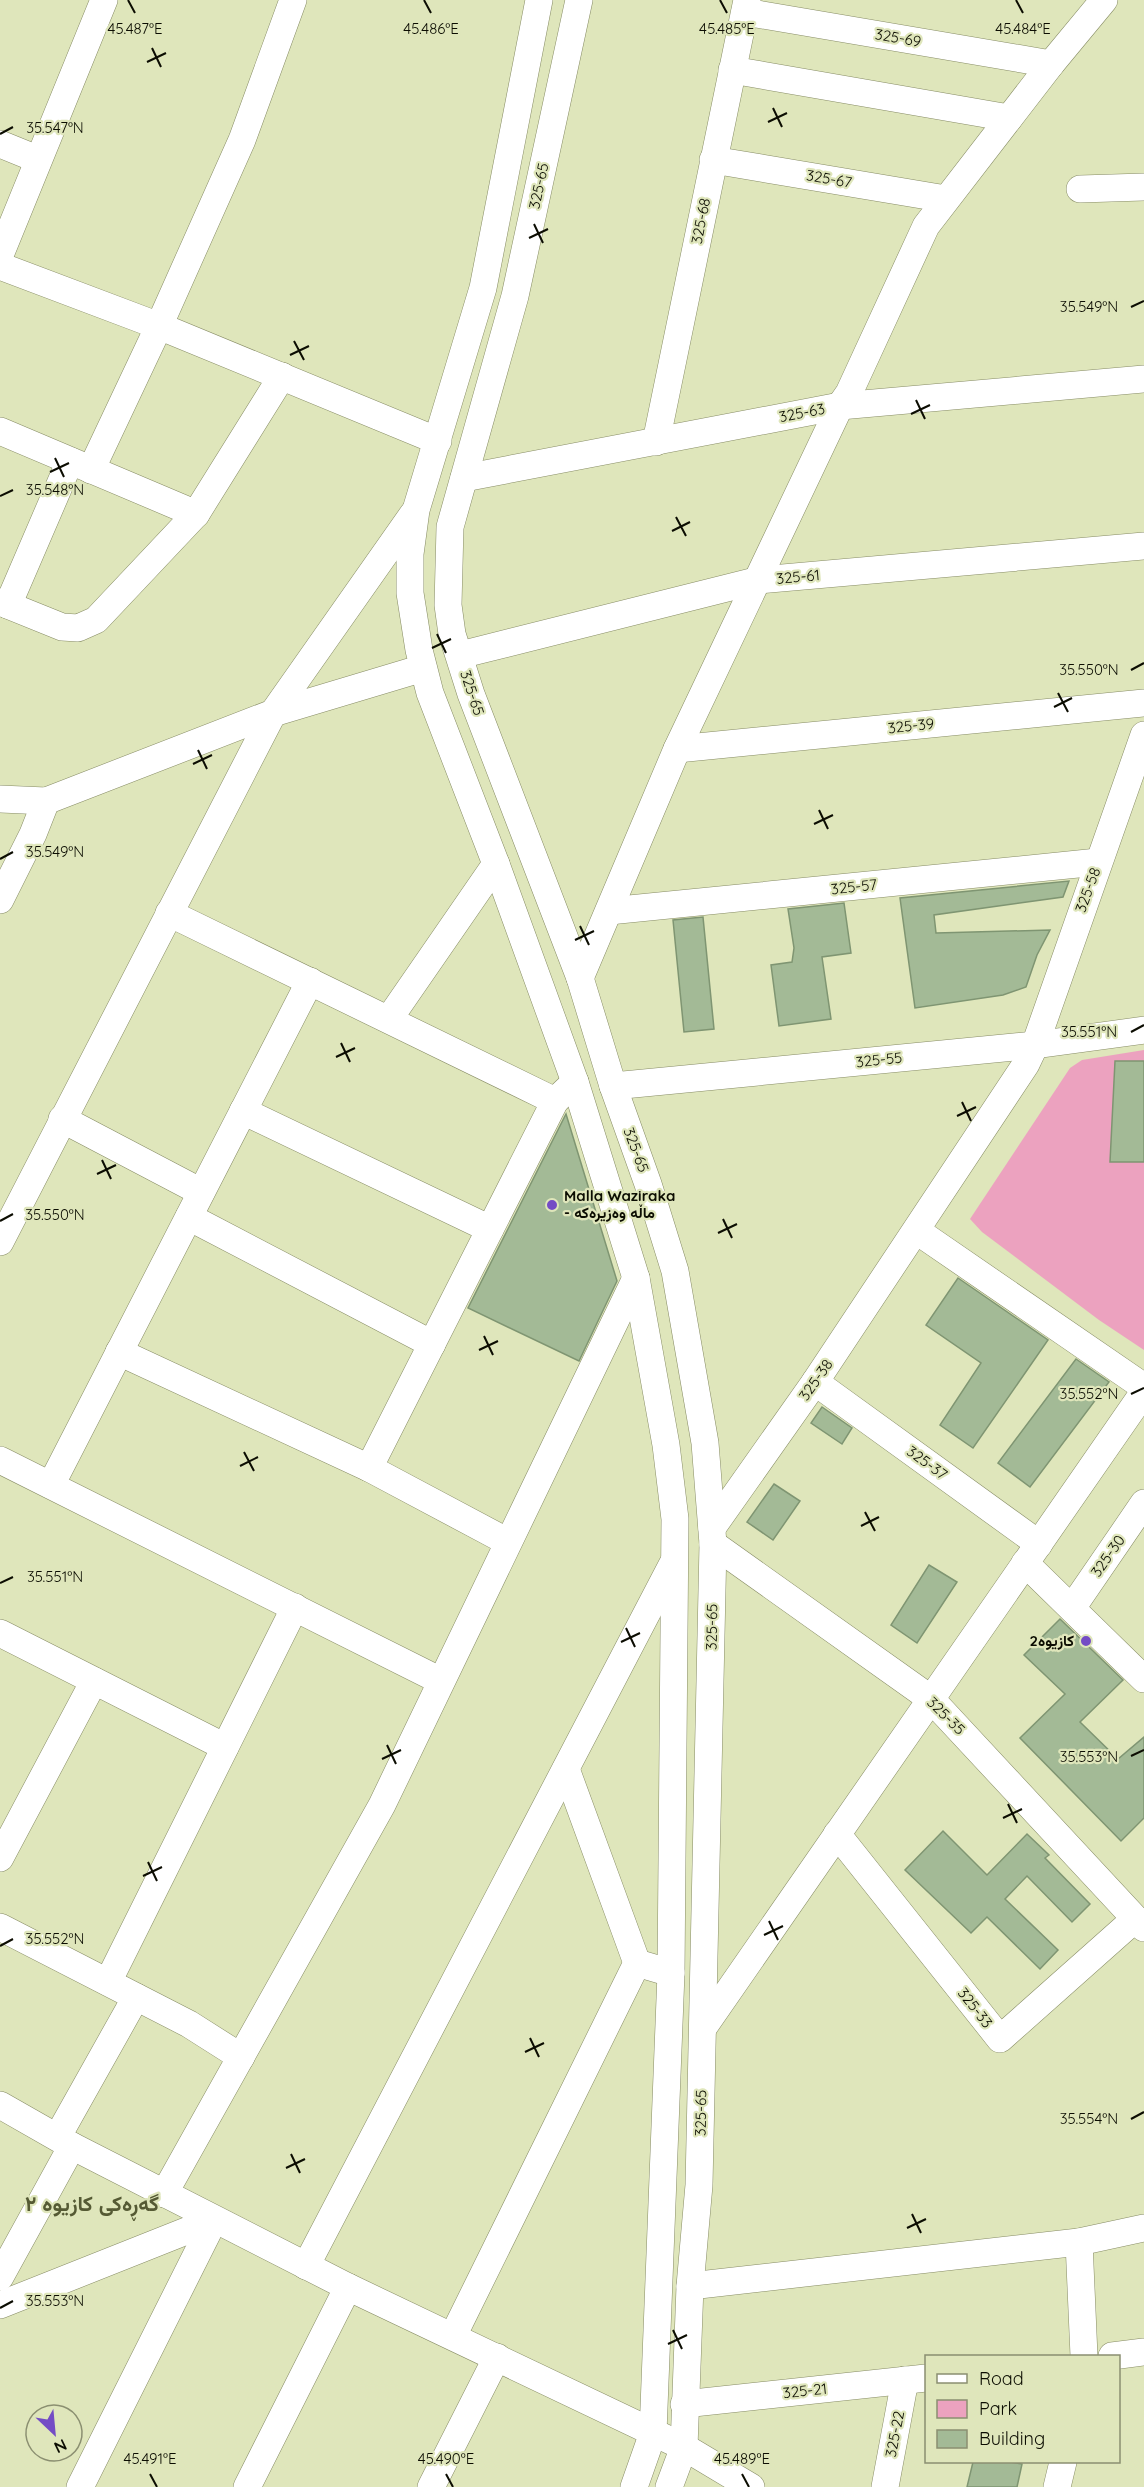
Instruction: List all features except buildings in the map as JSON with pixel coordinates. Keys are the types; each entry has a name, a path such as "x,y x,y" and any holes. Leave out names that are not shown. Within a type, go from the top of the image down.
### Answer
{"street":[{"path":"0,254 104,0"},
{"path":"282,376 196,514 96,620 78,628 62,627 4,603 159,327 242,140 293,0"},
{"path":"540,0 483,288 416,510 410,554 410,593 415,628 430,693 496,864 575,1082 636,1278 671,1478 675,1519 670,1973 653,2433 634,2487"},
{"name":"325-65","path":"579,0 515,296 450,527 447,576 452,634 471,694 580,978 613,1086 648,1184 675,1271 705,1443 712,1536 699,2185 690,2286 684,2447 669,2487"},
{"path":"580,978 677,749 840,406 849,393 926,226 1051,64 1104,0"},
{"name":"325-69","path":"746,6 1051,64"},
{"name":"325-68","path":"656,442 746,6"},
{"path":"732,70 1009,118"},
{"path":"0,144 37,159"},
{"name":"325-67","path":"713,160 946,199"},
{"path":"1080,189 1144,187"},
{"path":"0,266 282,376 438,441"},
{"path":"483,288 515,296"},
{"name":"325-63","path":"464,478 840,406 1144,379"},
{"path":"0,431 196,514"},
{"path":"0,1242 273,714 416,510"},
{"name":"325-61","path":"460,655 759,580 1144,546"},
{"path":"0,799 46,801 273,714 423,668"},
{"name":"325-39","path":"677,749 1144,703"},
{"name":"325-58","path":"1035,1045 1144,735"},
{"path":"0,900 33,834 46,801"},
{"name":"325-57","path":"609,911 1098,862"},
{"path":"389,1019 496,864"},
{"path":"169,913 555,1101"},
{"path":"51,1485 310,981"},
{"name":"325-55","path":"613,1086 1035,1045 1144,1030"},
{"name":"325-38","path":"712,1536 917,1231 1026,1064 1035,1045"},
{"path":"369,1468 555,1101 575,1082"},
{"path":"243,1111 490,1229"},
{"path":"62,1119 201,1192"},
{"path":"611,1196 648,1184"},
{"path":"189,1217 432,1344"},
{"path":"703,2028 1144,1389 917,1231"},
{"path":"164,2194 382,1805 636,1278"},
{"path":"120,1352 369,1468 508,1542"},
{"name":"325-37","path":"815,1382 1032,1553 1072,1608 1144,1679"},
{"path":"0,1460 441,1681"},
{"name":"325-30","path":"1072,1608 1144,1503"},
{"name":"325-35","path":"712,1536 931,1699 1140,1923"},
{"path":"306,2266 674,1562"},
{"path":"108,1982 295,1607"},
{"path":"0,1633 225,1747"},
{"path":"0,1858 94,1681"},
{"path":"453,2336 637,1964 566,1769"},
{"name":"325-33","path":"837,1834 1000,2039 1140,1923"},
{"path":"0,1927 189,2024 241,2057"},
{"path":"637,1964 670,1973"},
{"path":"0,2277 136,1997"},
{"path":"0,2105 214,2220 348,2288 684,2447 751,2487"},
{"path":"0,2305 214,2220"},
{"path":"80,2487 214,2220"},
{"path":"690,2286 1079,2242 1144,2228"},
{"path":"1079,2242 1084,2355"},
{"path":"247,2487 348,2288"},
{"path":"1120,2355 1144,2352"},
{"path":"431,2487 497,2357"},
{"name":"325-21","path":"684,2404 916,2379"},
{"name":"325-22","path":"885,2487 916,2379"},
{"path":"1057,2487 1063,2463"}],"green space":[{"path":"1144,1050 1144,1350 1099,1320 982,1232 970,1219 1070,1068 1082,1060"}],"place":[{"name":"Malla Waziraka - ماڵە وەزیرەکە","path":"552,1205"},
{"name":"كازيوه2","path":"1086,1641"}],"district":[{"name":"گەڕەکی کازیوە ٢","path":"92,2204"}]}
